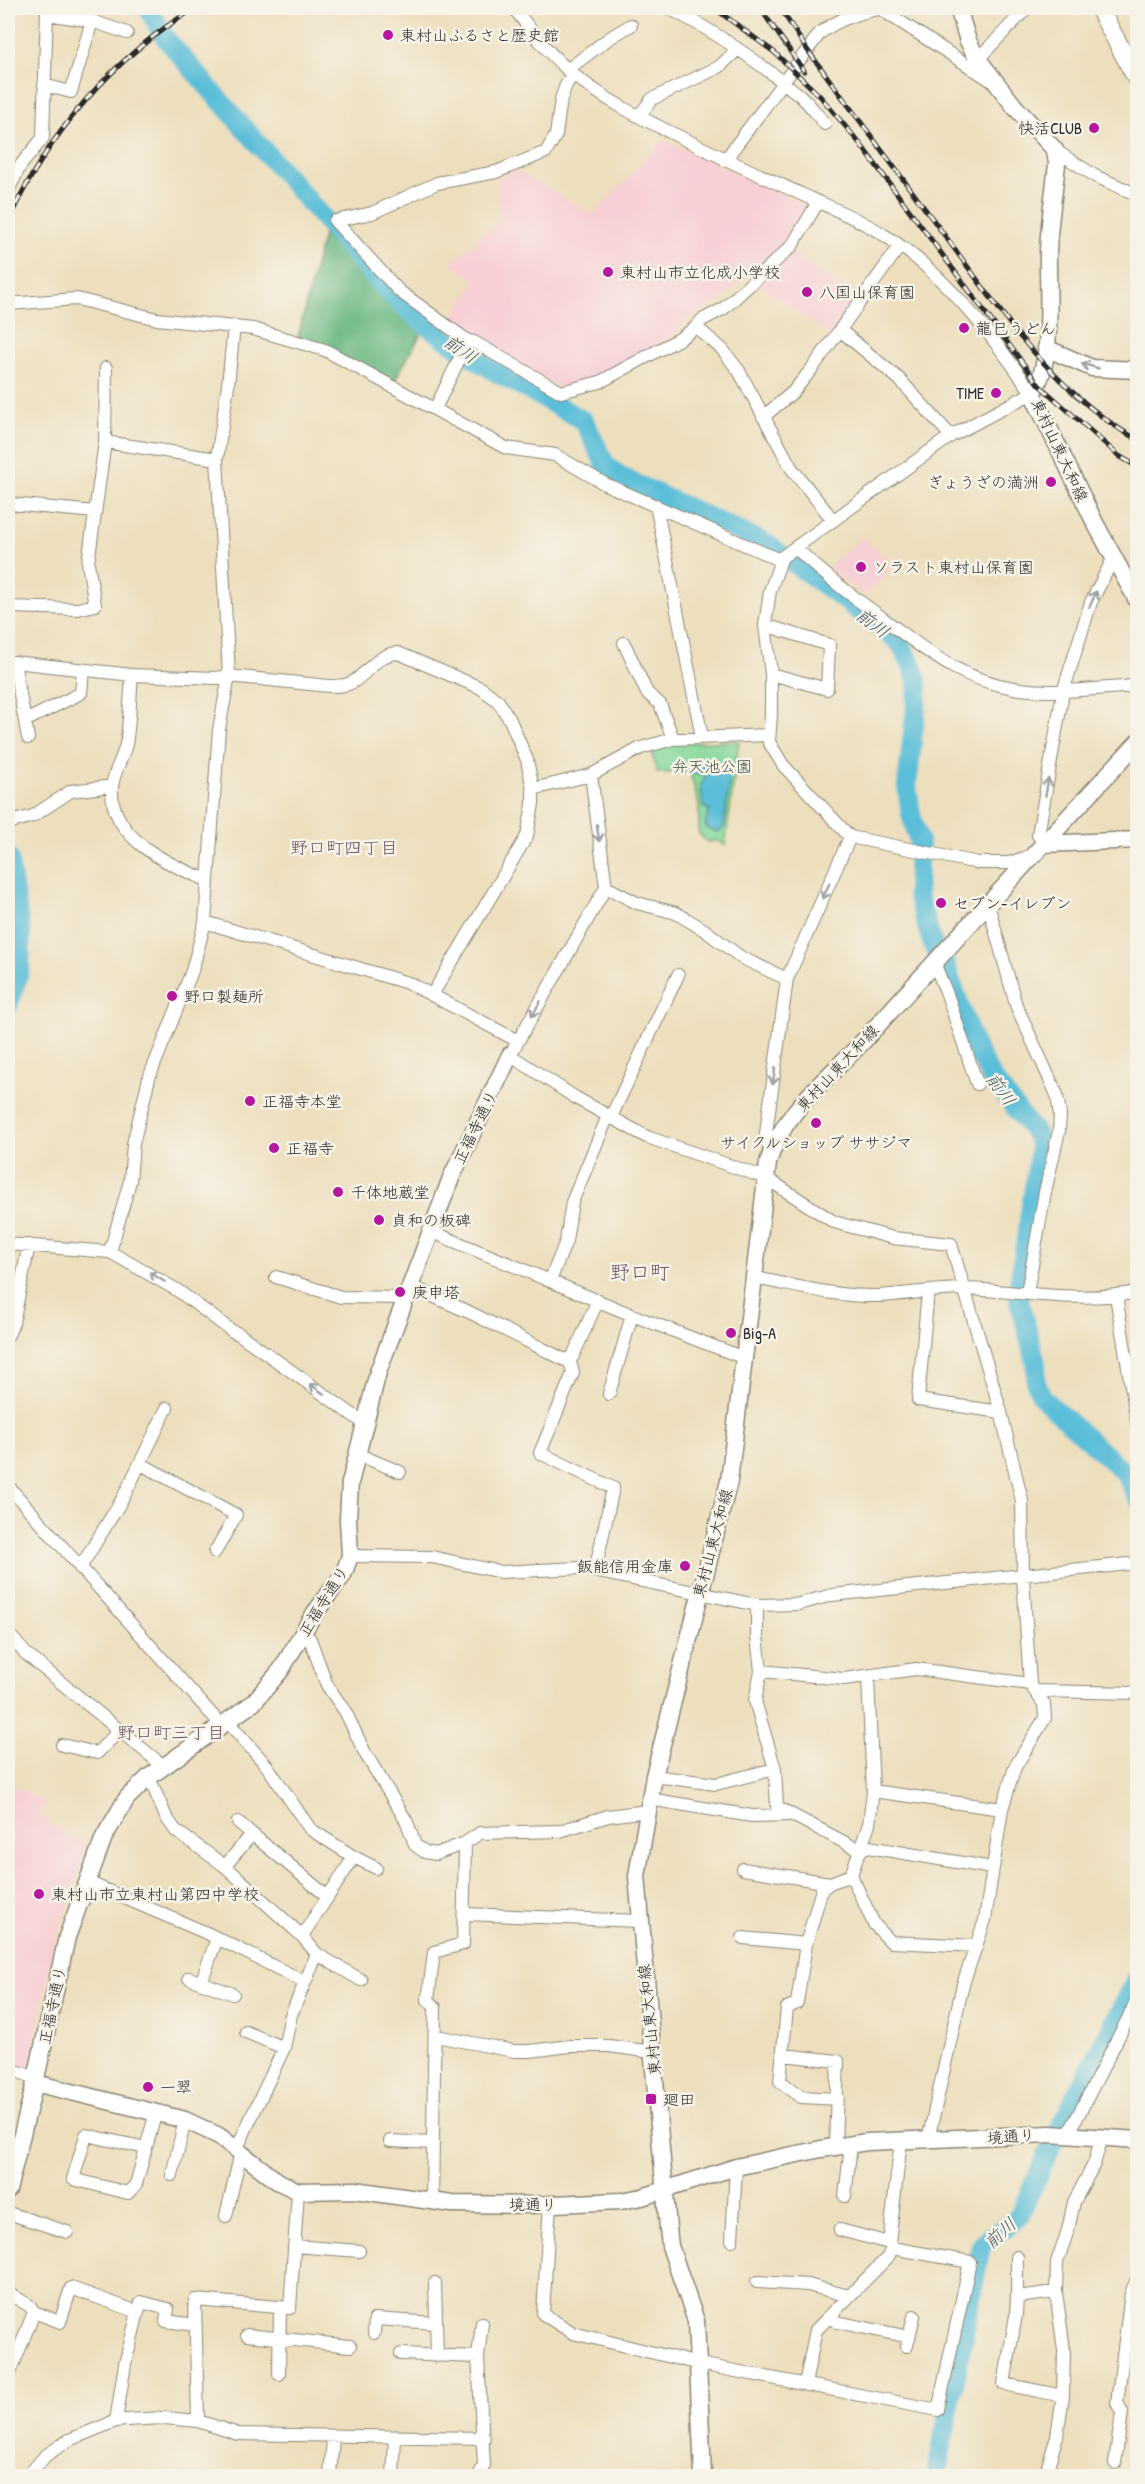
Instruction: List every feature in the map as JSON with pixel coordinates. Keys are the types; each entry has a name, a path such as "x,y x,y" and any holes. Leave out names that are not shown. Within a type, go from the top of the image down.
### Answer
{"main road":[{"path":"1099,8 1137,81"}],"street":[{"path":"514,8 552,56 608,99 725,160 851,215 900,246 944,284 1013,365 1032,393 951,436 781,559 770,591 765,625 771,674 771,714 768,735 769,742 783,765 850,837 978,863 999,864 1019,861 1039,849 1137,840"},
{"path":"668,8 708,29 799,94 825,124"},
{"path":"880,8 995,83"},
{"path":"725,160 820,33 836,21 851,14 886,8"},
{"path":"958,8 968,40 978,59 995,83 1055,150 1095,176 1137,195"},
{"path":"978,59 1028,8"},
{"path":"8,191 20,166 43,138 47,11 92,21 127,33"},
{"path":"44,85 71,92 92,21"},
{"path":"631,25 608,39 570,72 561,99 556,135 546,152 496,172 438,183 372,213 335,221 399,291 468,341 474,342 561,393 600,382 723,309 792,246 818,202"},
{"path":"643,118 642,112 652,99 719,67 738,49"},
{"name":"東村山東大和線","path":"1055,150 1057,164 1048,249 1046,348 1039,384 1032,393 1114,557 1132,582 1137,602"},
{"path":"763,417 793,392 900,246"},
{"path":"8,304 77,299 157,319 253,329 325,350 506,448 555,455 605,484 781,559"},
{"path":"110,1252 130,1181 133,1144 146,1087 192,970 205,922 219,729 229,676 217,459 234,326"},
{"path":"696,327 722,348 739,371 792,469 833,520"},
{"path":"840,330 899,379 951,436"},
{"path":"435,410 468,341"},
{"path":"1046,348 1092,368 1137,370"},
{"path":"8,607 78,609 95,604 88,563 105,442 106,368"},
{"path":"105,442 217,459"},
{"path":"8,502 95,512"},
{"path":"656,505 702,737"},
{"path":"796,548 827,578 942,663 985,682 1015,689 1063,692 1137,686"},
{"path":"1039,849 1038,835 1063,692 1090,602 1114,557"},
{"path":"765,625 829,645 827,689 771,674"},
{"path":"624,642 647,693 660,704 673,739"},
{"path":"28,738 14,662 132,675 217,678 229,676 345,686 353,682 378,659 388,654 404,655 481,688 498,701 510,720 527,760 533,789 533,804 527,836 432,995"},
{"path":"25,721 81,693 83,670"},
{"path":"132,675 126,745 112,786 114,813 127,832 177,868 207,880"},
{"path":"533,789 591,775 641,748 673,739 768,735"},
{"name":"東村山東大和線","path":"703,2476 696,2321 670,2246 639,1921 637,1876 654,1776 729,1481 766,1178 772,1150 795,1111 860,1045 1137,742"},
{"path":"514,1048 606,887 591,775"},
{"path":"8,823 33,816 71,791 112,786"},
{"path":"772,1150 765,1140 787,979 850,837"},
{"path":"606,887 637,903 676,913 703,928 742,958 787,979"},
{"path":"988,904 1016,1005 1057,1095 1060,1115 1059,1131 1021,1292"},
{"path":"205,922 411,984 514,1048 609,1117 647,1137 766,1178 834,1222 893,1238 951,1244 1000,1412 1022,1501 1023,1577 1033,1687 1044,1704 1045,1718 1015,1767 1002,1809 985,1920 978,1946 963,1984 928,2140"},
{"path":"939,958 947,994 977,1084"},
{"path":"550,1281 566,1241 572,1202 609,1117 678,975"},
{"name":"正福寺通り","path":"8,2190 12,2154 35,2084 67,1937 104,1837 127,1798 162,1765 253,1703 281,1670 302,1634 343,1575 350,1557 348,1519 350,1483 378,1372 451,1178 514,1048"},
{"path":"430,1232 632,1315 744,1358"},
{"path":"8,1244 110,1252 177,1290 364,1424"},
{"path":"8,1335 13,1323 29,1245"},
{"path":"276,1277 341,1297 407,1292 471,1313 565,1360 573,1356 598,1300"},
{"path":"754,1278 847,1294 876,1296 965,1289 1021,1292 1064,1298 1116,1296 1137,1292"},
{"path":"928,1291 918,1400 1000,1412"},
{"path":"1116,1296 1137,1427"},
{"path":"609,1394 632,1315"},
{"path":"568,1358 573,1373 540,1453 613,1488 595,1571"},
{"path":"80,1568 123,1498 166,1408"},
{"path":"357,1454 400,1472"},
{"path":"141,1464 236,1515 215,1552"},
{"path":"8,1488 225,1724 267,1766 310,1829 376,1868"},
{"path":"350,1557 432,1557 501,1572 579,1568 757,1605 799,1604 832,1595 1023,1577 1137,1563"},
{"path":"757,1605 757,1636 761,1671 755,1701 775,1769 777,1807 788,1815 862,1848 992,1868"},
{"path":"8,1633 26,1654 162,1765"},
{"path":"302,1634 310,1639 327,1685 346,1713 365,1753 407,1822 415,1845 425,1852 436,1854 465,1843 480,1833 560,1831 648,1805 753,1816 788,1815"},
{"path":"761,1671 843,1679 916,1669 1033,1687 1137,1693"},
{"path":"838,2099 801,2097 786,2088 780,2081 787,2008 797,2003 806,1944 822,1889 830,1883 851,1875 869,1824 873,1791 868,1677"},
{"path":"62,1745 97,1753 120,1730"},
{"path":"654,1776 716,1784 775,1769"},
{"path":"149,1777 166,1817 176,1831 225,1866 302,1936 317,1954 361,1980"},
{"path":"873,1791 1002,1809"},
{"path":"238,1822 328,1897"},
{"path":"225,1866 252,1834"},
{"path":"432,2202 436,2036 435,2007 428,2000 434,1952 463,1944 465,1843"},
{"path":"302,1936 354,1857"},
{"path":"743,1869 830,1883"},
{"path":"851,1875 874,1924 891,1942 978,1946"},
{"path":"87,1882 217,1938 305,1982"},
{"path":"465,1914 639,1921"},
{"path":"217,1938 195,1980 233,1994"},
{"path":"743,1938 806,1944"},
{"path":"226,2216 239,2150 284,2048 291,2015 317,1954"},
{"path":"1060,2134 1137,1999"},
{"path":"246,2032 284,2048"},
{"path":"436,2036 514,2051 570,2046 609,2046 652,2052"},
{"path":"783,2055 838,2061 838,2099 845,2196"},
{"path":"8,2068 30,2076 35,2084"},
{"name":"境通り","path":"35,2084 185,2120 219,2136 277,2181 298,2191 355,2190 452,2204 550,2204 621,2200 665,2190 736,2167 843,2146 1060,2134 1137,2140"},
{"path":"146,2148 86,2135 73,2179 128,2193 136,2184 146,2148 156,2112"},
{"path":"172,2175 185,2120"},
{"path":"1045,2476 1057,2436 1063,2396 1064,2350 1056,2292 1057,2262 1068,2230 1074,2202 1094,2164 1102,2137"},
{"path":"390,2141 433,2143"},
{"path":"805,2384 816,2330 888,2257 902,2141"},
{"path":"732,2240 736,2167"},
{"path":"198,2421 195,2300 290,2308 298,2191"},
{"path":"550,2204 543,2314 573,2333 699,2364 938,2410 970,2262 890,2246 840,2230"},
{"path":"8,2213 66,2232"},
{"path":"294,2246 359,2251"},
{"path":"1017,2257 1016,2315 1004,2384 1063,2396"},
{"path":"1115,2463 1122,2412 1117,2403 1131,2293 1137,2277"},
{"path":"757,2282 808,2285 849,2296"},
{"path":"435,2283 437,2356"},
{"path":"8,2293 30,2306 34,2312 60,2322 71,2288 138,2312"},
{"path":"1017,2297 1056,2292"},
{"path":"116,2421 125,2364 141,2302 168,2309 166,2321 195,2325"},
{"path":"279,2374 280,2307"},
{"path":"8,2378 34,2312"},
{"path":"830,2316 837,2322 908,2342 914,2316"},
{"path":"374,2332 375,2319 435,2323"},
{"path":"479,2476 484,2465 478,2358 482,2323"},
{"path":"247,2334 350,2346"},
{"path":"400,2354 478,2358"},
{"path":"28,2476 45,2456 69,2440 116,2421 164,2418 198,2421 238,2434 333,2438 484,2438"},
{"path":"330,2476 333,2438"},
{"path":"393,2476 395,2438"}],"shaded area":[{"name":"東村山市立化成小学校","path":"663,140 806,206 787,241 719,302 688,318 673,336 599,378 559,388 451,320 476,280 451,264 500,219 497,178 515,170 593,215"},
{"name":"八国山保育園","path":"792,253 857,301 832,337 757,283"},
{"name":"ソラスト東村山保育園","path":"862,537 894,566 864,596 828,568"},
{"name":"東村山市立東村山第四中学校","path":"8,1783 46,1803 38,1816 87,1846 55,1943 29,2069 8,2062"}],"green space":[{"path":"326,222 388,292 426,325 394,382 298,337"},
{"name":"弁天池公園","path":"739,741 725,845 717,841 707,842 699,834 699,805 690,772 657,773 651,749 677,743"}],"water":[{"path":"706,761 730,775 724,827 718,832 708,829 705,825 710,810 703,807 701,785 706,776 693,771 695,764"}],"waterway":[{"name":"前川","path":"148,8 166,39 388,292 426,325 494,371 584,421 606,466 625,479 767,544 900,643 914,669 918,688 907,786 911,815 919,840 917,895 933,945 946,967 973,1043 991,1077 1037,1136 1040,1149 1019,1285 1019,1300 1036,1363 1036,1383 1042,1397 1125,1473 1138,1498"},
{"path":"8,858 21,933 20,969 8,1006"},
{"name":"前川","path":"936,2476 981,2246 1020,2214 1064,2119 1138,1977"}],"railway":[{"path":"8,221 43,158 63,128 86,100 137,50 195,8"},
{"path":"714,8 774,52 820,96 861,145 1039,385 1119,456 1138,467"},
{"path":"760,8 804,71"},
{"path":"780,8 806,48 1016,332 1072,392 1120,430 1138,440"}],"place":[{"name":"東村山ふるさと歴史館","path":"388,35"},
{"name":"快活CLUB","path":"1094,128"},
{"name":"東村山市立化成小学校","path":"608,272"},
{"name":"八国山保育園","path":"807,292"},
{"name":"龍巳うどん","path":"964,328"},
{"name":"TIME","path":"996,393"},
{"name":"ぎょうざの満洲","path":"1051,482"},
{"name":"ソラスト東村山保育園","path":"861,567"},
{"name":"セブン-イレブン","path":"941,903"},
{"name":"野口製麺所","path":"172,996"},
{"name":"正福寺本堂","path":"250,1101"},
{"name":"サイクルショップ ササジマ","path":"816,1123"},
{"name":"正福寺","path":"274,1148"},
{"name":"千体地蔵堂","path":"338,1192"},
{"name":"貞和の板碑","path":"379,1220"},
{"name":"庚申塔","path":"400,1292"},
{"name":"Big-A","path":"731,1333"},
{"name":"飯能信用金庫","path":"685,1566"},
{"name":"東村山市立東村山第四中学校","path":"39,1894"},
{"name":"一翠","path":"148,2087"},
{"name":"廻田","path":"651,2099"}],"district":[{"name":"野口町四丁目","path":"344,847"},
{"name":"野口町","path":"640,1271"},
{"name":"野口町三丁目","path":"171,1732"}]}
